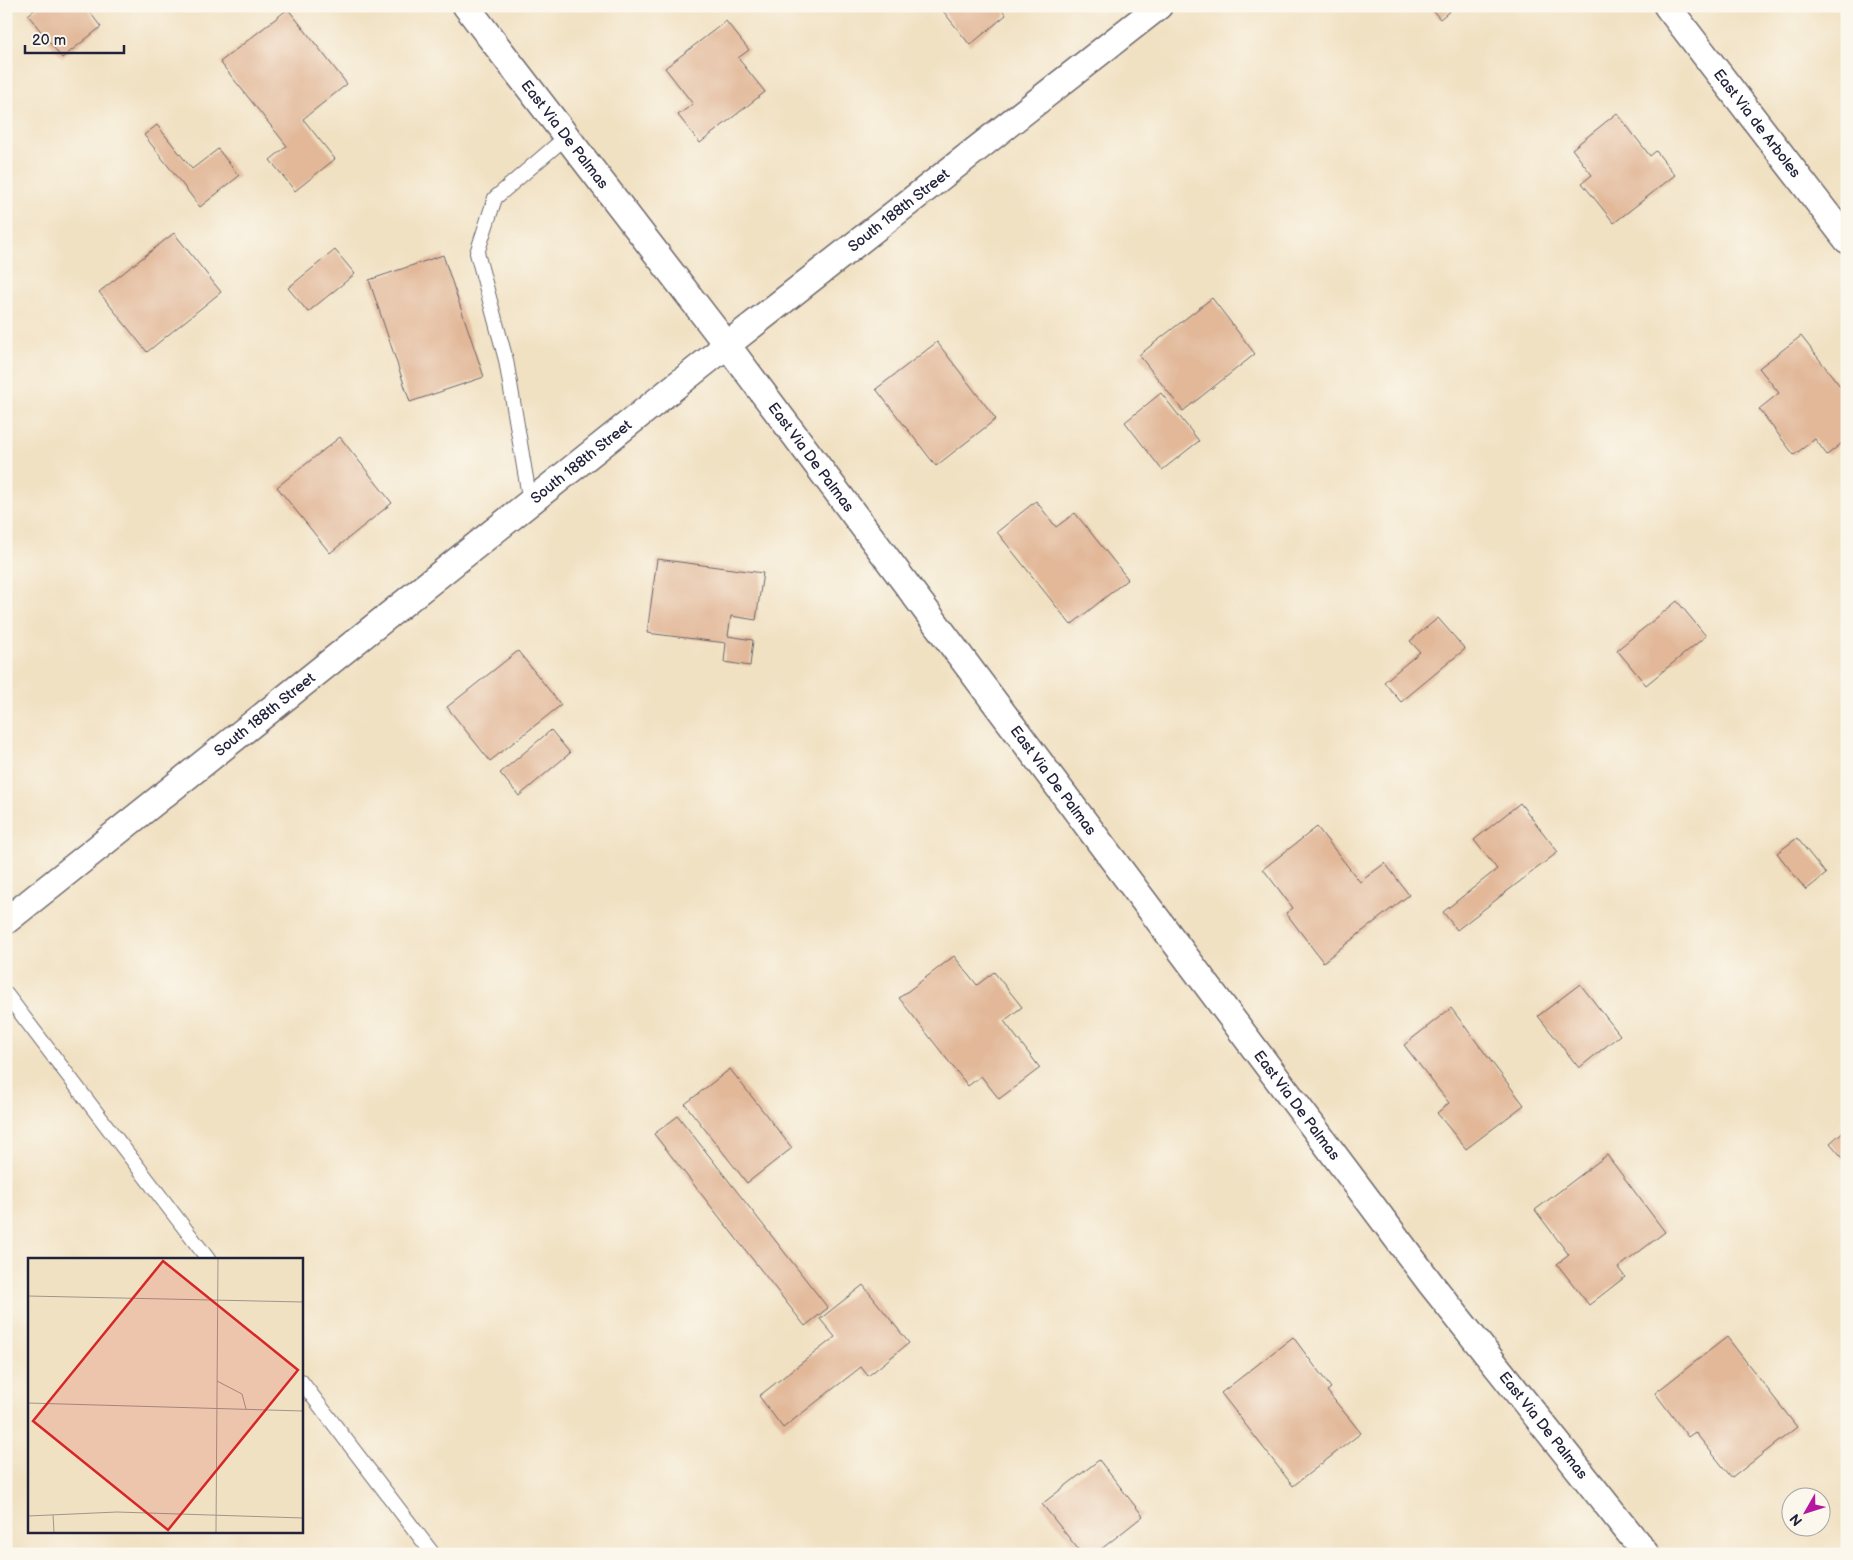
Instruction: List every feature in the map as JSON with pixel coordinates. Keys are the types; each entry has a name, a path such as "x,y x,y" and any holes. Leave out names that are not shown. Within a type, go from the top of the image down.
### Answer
{"street":[{"name":"East Via De Palmas","path":"466,6 727,345 1431,1284 1646,1554"},
{"name":"South 188th Street","path":"6,921 727,345 1159,6"},
{"name":"East Via de Arboles","path":"1668,6 1847,240"}],"lane":[{"path":"530,502 506,360 478,253 495,198 566,137"},
{"path":"6,994 207,1258"},
{"path":"302,1382 433,1554"}],"building":[{"path":"39,6 85,6 101,27 62,58 28,15"},
{"path":"939,6 999,6 1006,15 970,45"},
{"path":"1429,6 1456,6 1440,19"},
{"path":"288,9 347,84 303,119 335,159 295,191 270,160 287,146 220,62"},
{"path":"726,21 749,50 738,58 765,92 700,143 678,115 693,104 665,68"},
{"path":"1617,113 1650,156 1656,151 1675,175 1614,223 1582,183 1592,175 1572,149"},
{"path":"157,125 192,169 218,149 239,176 200,207 144,135"},
{"path":"174,233 221,292 147,352 99,292"},
{"path":"335,250 355,274 308,312 288,288"},
{"path":"443,255 484,377 410,402 369,280"},
{"path":"1212,298 1255,354 1183,411 1139,355"},
{"path":"1801,336 1847,395 1847,402 1843,405 1847,409 1847,439 1827,455 1815,439 1794,455 1759,409 1779,393 1759,368"},
{"path":"937,342 996,419 936,466 876,389"},
{"path":"1161,393 1199,441 1162,470 1125,422"},
{"path":"340,437 392,503 330,553 277,487"},
{"path":"1036,501 1056,527 1075,513 1128,579 1071,625 997,532"},
{"path":"657,559 763,573 756,620 731,616 728,636 753,640 750,666 724,662 726,643 647,633"},
{"path":"1677,601 1706,636 1646,685 1617,650"},
{"path":"1438,618 1465,649 1401,702 1384,682 1420,652 1410,641"},
{"path":"518,651 561,705 490,761 447,707"},
{"path":"551,730 570,753 519,796 500,773"},
{"path":"1520,803 1558,852 1457,930 1443,912 1497,869 1474,840"},
{"path":"1317,827 1360,882 1385,863 1409,895 1323,962 1286,913 1293,908 1263,869"},
{"path":"1797,838 1826,874 1806,890 1777,853"},
{"path":"954,956 977,985 994,972 1022,1007 1004,1021 1040,1068 999,1099 981,1076 968,1086 899,998"},
{"path":"1580,984 1620,1035 1579,1068 1538,1016"},
{"path":"1451,1008 1524,1105 1466,1149 1437,1113 1449,1103 1404,1045"},
{"path":"730,1069 792,1148 747,1183 685,1104"},
{"path":"678,1116 828,1308 805,1326 654,1134"},
{"path":"1847,1128 1847,1163 1830,1143"},
{"path":"1607,1155 1665,1232 1618,1268 1625,1277 1589,1305 1557,1264 1569,1255 1535,1210"},
{"path":"863,1285 909,1343 868,1376 861,1367 783,1428 759,1396 835,1337 820,1319"},
{"path":"1293,1337 1331,1388 1327,1391 1361,1433 1293,1486 1221,1393"},
{"path":"1727,1337 1797,1427 1732,1478 1695,1432 1688,1437 1655,1393"},
{"path":"1099,1460 1143,1516 1095,1554 1082,1554 1042,1504"}]}
